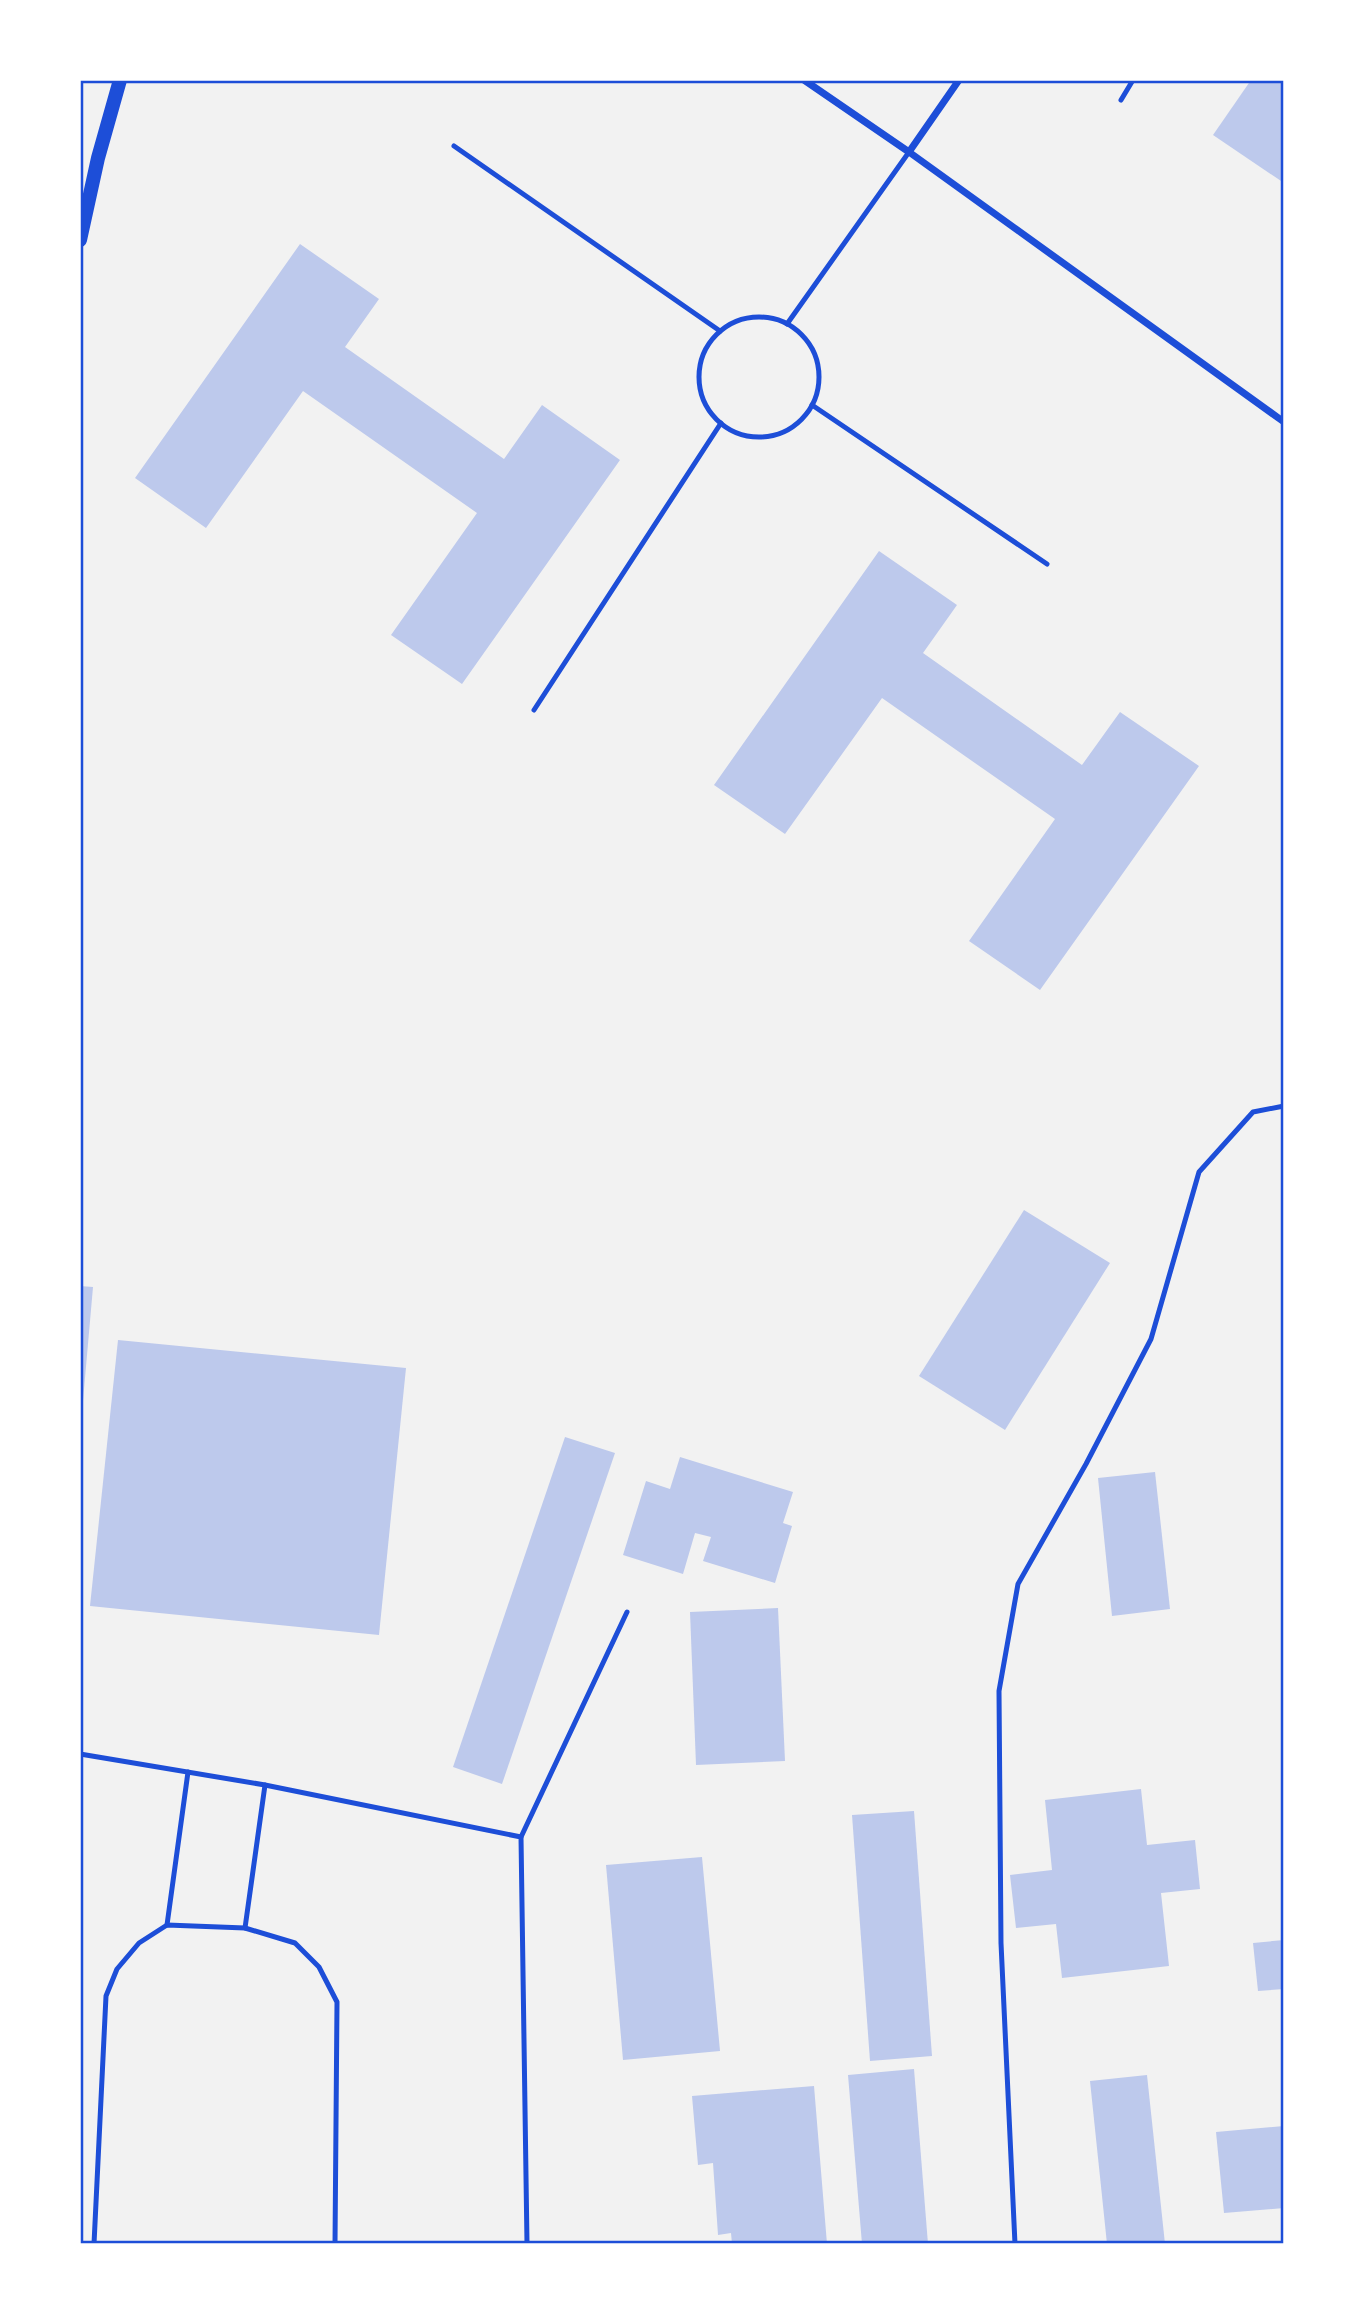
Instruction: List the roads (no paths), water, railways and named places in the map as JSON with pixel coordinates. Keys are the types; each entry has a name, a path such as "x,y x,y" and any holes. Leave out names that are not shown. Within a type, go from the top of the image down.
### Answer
{"main road":[{"path":"80,240 98,158 120,80"}],"street":[{"path":"804,80 909,152 1283,422"},
{"path":"909,152 959,80"}],"lane":[{"path":"1121,100 1133,80"},
{"path":"454,146 720,331"},
{"path":"787,324 909,152"},
{"path":"764,317 787,324 806,339 817,360 820,383 813,405 798,424 777,435 753,438 730,431 712,416 701,395 698,372 705,349 720,331 741,320 764,317"},
{"path":"813,405 1047,564"},
{"path":"534,710 721,423"},
{"path":"1015,2244 1000,1943 999,1691 1018,1584 1086,1464 1151,1339 1199,1172 1253,1112 1283,1106"},
{"path":"527,2244 522,1837 626,1612"},
{"path":"80,1754 265,1784 522,1837"},
{"path":"167,1925 188,1772"},
{"path":"245,1928 265,1784"},
{"path":"93,2244 106,1996 117,1969 139,1943 167,1925 245,1928 295,1943 319,1967 337,2002 335,2244"}]}
